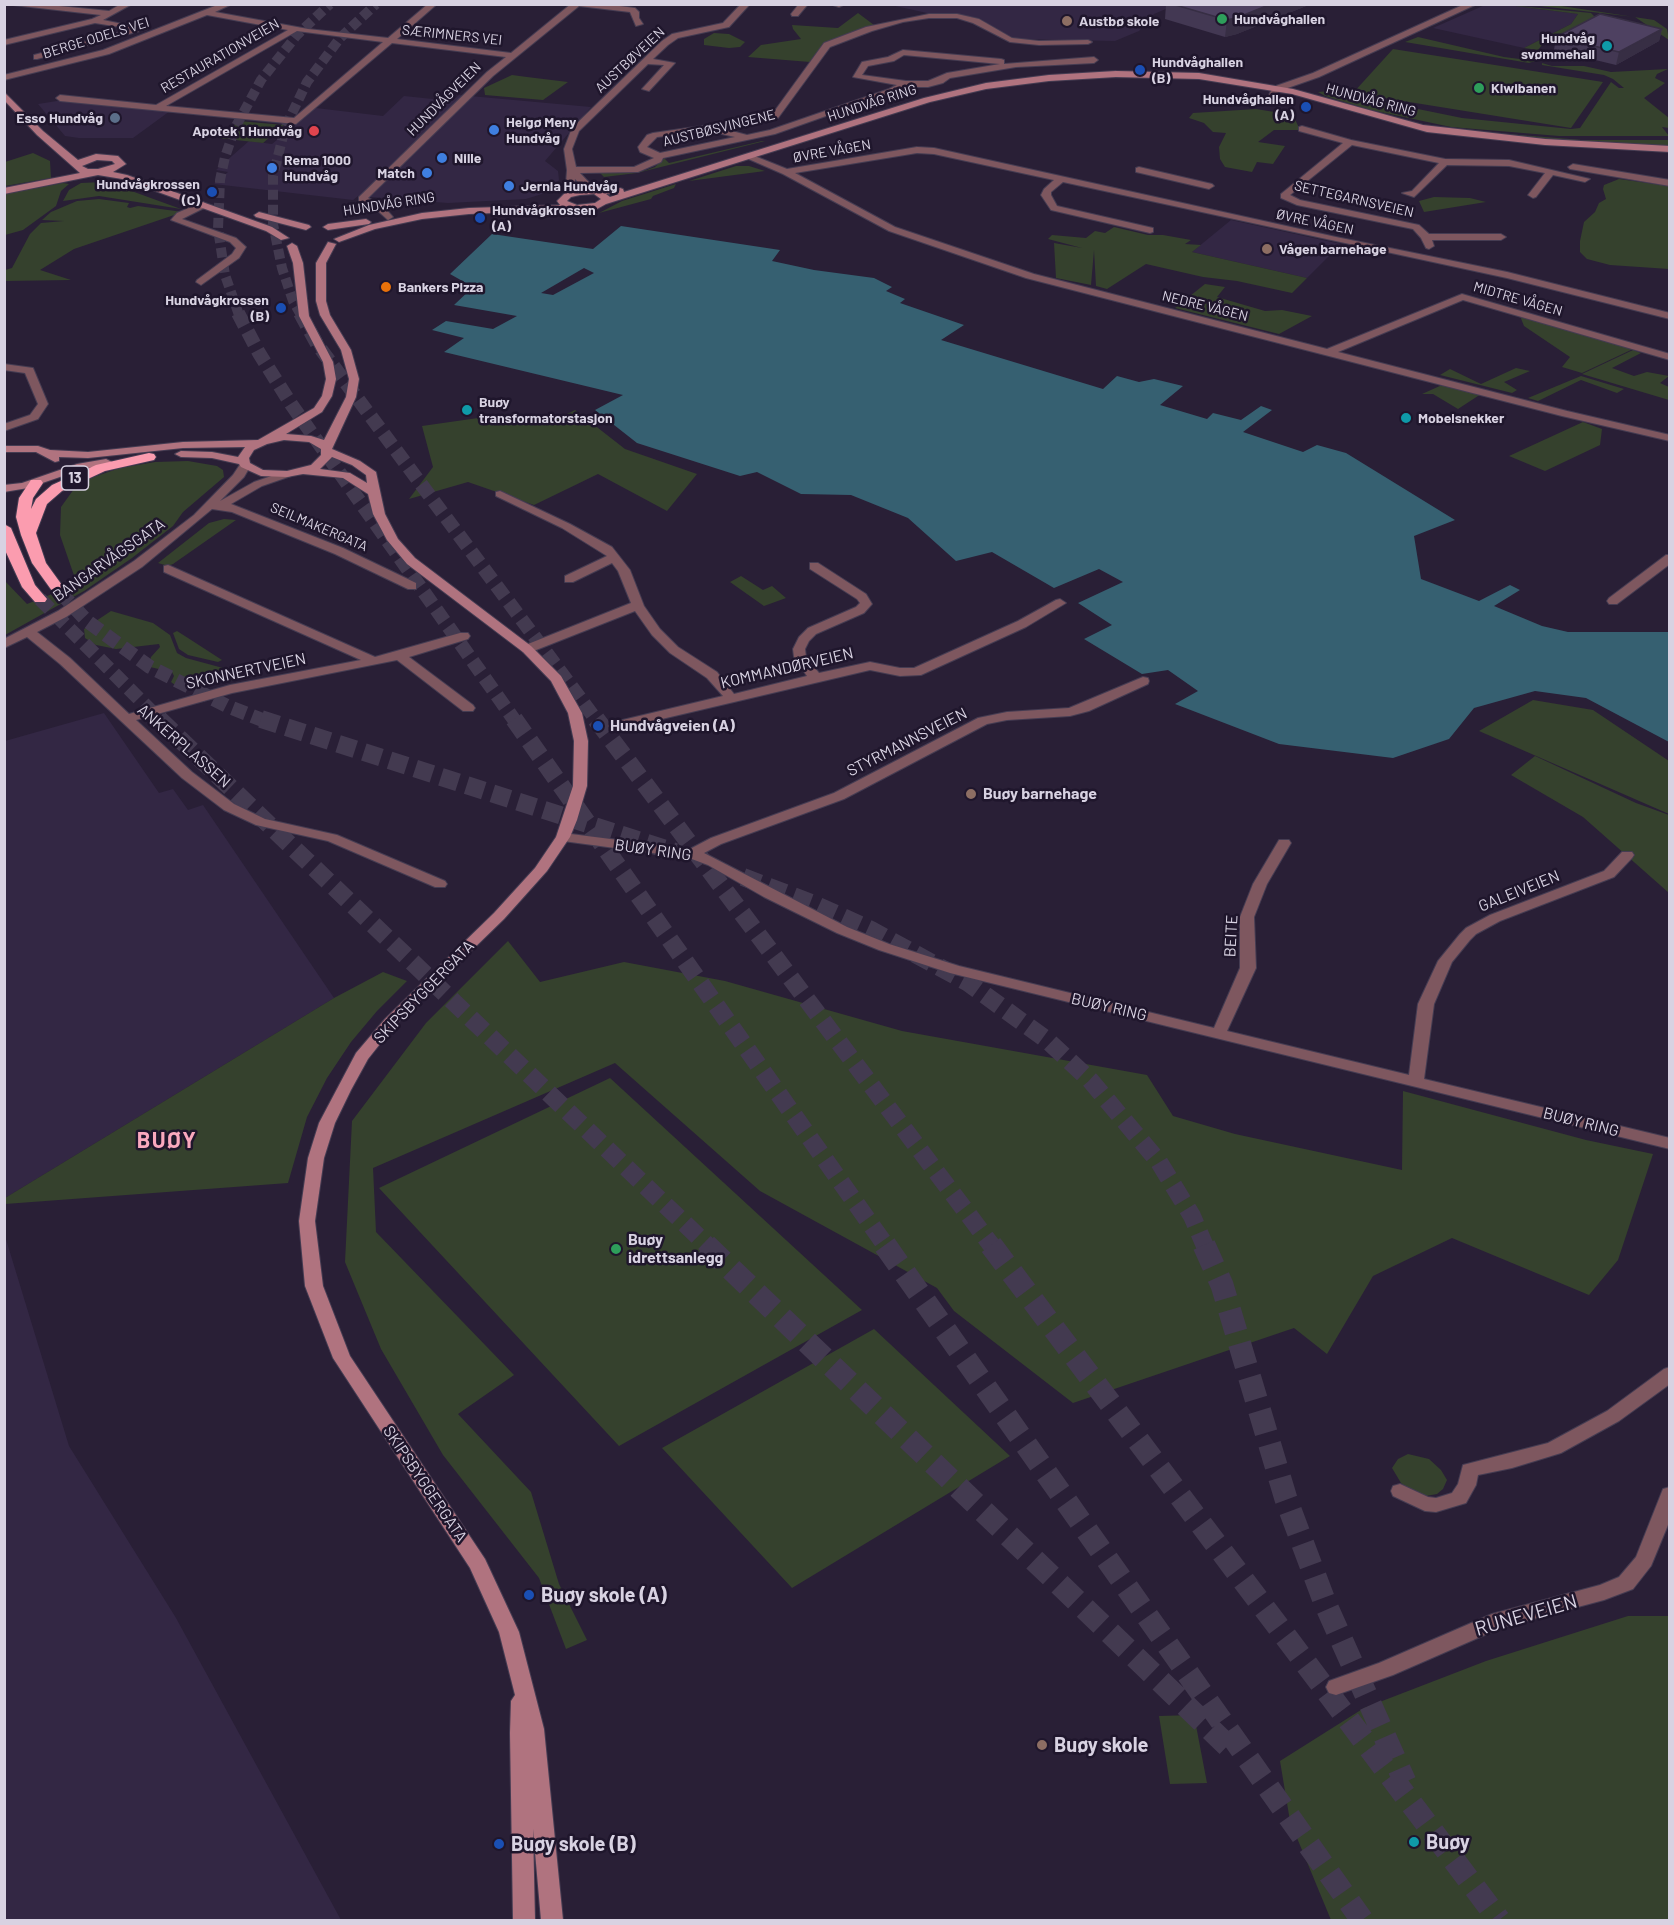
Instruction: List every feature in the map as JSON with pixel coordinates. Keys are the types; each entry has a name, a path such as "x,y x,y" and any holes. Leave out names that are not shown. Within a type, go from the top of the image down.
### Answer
{"highway":[{"name":"13","path":"28,535 41,502 57,488 101,468 149,457"},
{"path":"41,480 23,508 28,535 39,563 60,592"},
{"path":"4,528 29,587 40,599"}],"main road":[{"name":"HUNDVÅG RING","path":"292,246 311,248 335,242 372,226 422,216 469,211 592,207 956,92 1018,81 1095,76 1198,82 1275,92 1427,129 1545,142 1670,149"},
{"name":"HUNDVÅG RING","path":"1275,92 1293,92 1427,129"},
{"path":"4,94 40,133 78,166 95,172 124,177 269,229 284,238 287,244 292,246 298,263 299,290 304,316 328,362 331,379 327,396 318,410 270,439 258,443 183,445 88,455 48,453 24,447 4,449"},
{"path":"60,148 96,157 115,158 128,170 155,180 271,219 306,227"},
{"path":"46,184 63,178 78,166 96,157"},
{"path":"4,191 111,170 120,164"},
{"name":"HUNDVÅG RING","path":"306,227 328,227 444,209 526,204 596,192 664,184"},
{"path":"596,192 605,195 606,201"},
{"path":"565,197 564,204 572,207"},
{"path":"284,238 291,231 306,227"},
{"path":"4,489 41,480 81,466 149,457 199,454 244,463 261,473 287,474 303,471 323,461 351,396 354,380 346,350 325,315 321,301 321,263 340,233 328,227"},
{"path":"270,439 291,437 311,439 327,450"},
{"path":"244,463 245,453 258,443"},
{"name":"SKIPSBYGGERGATA","path":"327,450 372,474 373,492 386,529 411,561 527,649 563,690 575,713 581,741 580,786 570,820 563,837 540,872 499,916 390,1022 362,1057 327,1123 316,1158 307,1221 314,1286 342,1358 478,1564 495,1596 509,1632 534,1729 552,1920"},
{"path":"41,480 57,465 55,458 48,453"},
{"path":"303,471 345,475 373,492"},
{"name":"SKIPSBYGGERGATA","path":"522,1689 520,1733 524,1920"}],"street":[{"path":"6,4 108,14"},
{"path":"4,43 95,21 128,4"},
{"name":"BERGE ODELS VEI","path":"4,78 106,52 228,4"},
{"name":"SÆRIMNERS VEI","path":"390,41 433,4"},
{"path":"578,4 632,10 639,24"},
{"name":"HUNDVÅGVEIEN","path":"388,217 380,208 362,199 511,55 578,4"},
{"name":"AUSTBØVEIEN","path":"565,197 572,170 568,148 575,130 672,37 720,28 746,4"},
{"path":"795,14 804,4"},
{"path":"834,4 838,5"},
{"path":"1275,92 1473,4"},
{"name":"SÆRIMNERS VEI","path":"208,13 296,29 511,55"},
{"path":"775,116 827,45 892,22 921,16 957,16 976,21 1010,40 1039,43 1087,40 1094,60 1095,76"},
{"path":"95,21 159,33"},
{"path":"36,57 142,29"},
{"name":"RESTAURATIONVEIEN","path":"158,107 296,29"},
{"name":"RESTAURATIONVEIEN","path":"60,98 296,121 390,41"},
{"name":"AUSTBØSVINGENE","path":"1016,64 903,52 891,59 865,64 857,77 906,84 928,84 947,76 1016,64 1094,60"},
{"path":"881,60 894,64"},
{"path":"646,89 671,63 647,61"},
{"path":"937,72 947,76"},
{"path":"1293,92 1305,88 1316,75"},
{"name":"AUSTBØSVINGENE","path":"572,170 635,170 658,160 659,156 772,132 892,91 906,84"},
{"path":"659,156 642,150 650,137 656,135 709,128 745,137"},
{"path":"1302,129 1350,142 1445,162 1509,163 1585,179"},
{"name":"SETTEGARNSVEIEN","path":"1350,142 1284,196 1297,202 1416,227 1426,237 1431,259"},
{"name":"ØVRE VÅGEN","path":"786,172 925,150 1431,259 1565,289 1670,316"},
{"name":"NEDRE VÅGEN","path":"749,157 786,172 877,223 946,249 1047,281 1566,414 1670,438"},
{"name":"SETTEGARNSVEIEN","path":"1407,193 1414,194 1445,162"},
{"path":"1564,165 1606,177 1670,183"},
{"path":"572,170 596,192"},
{"path":"1139,170 1209,186"},
{"path":"1533,195 1551,172"},
{"path":"1140,197 1167,177"},
{"path":"1060,180 1051,186 1046,195 1058,211 1150,230"},
{"path":"201,282 236,256 241,246 233,240 176,220 203,205"},
{"name":"SETTEGARNSVEIEN","path":"1426,237 1501,237"},
{"name":"MIDTRE VÅGEN","path":"1330,352 1462,297 1670,357"},
{"path":"4,367 29,370 43,404 34,417 4,428"},
{"name":"BANGARVÅGSGATA","path":"216,504 238,477 244,463"},
{"name":"BANGARVÅGSGATA","path":"4,644 102,589 216,504 258,484 287,474"},
{"path":"500,494 593,541 615,557 632,584 638,605 646,620 666,642 712,675 730,698"},
{"name":"SEILMAKERGATA","path":"216,504 339,551 412,586"},
{"path":"569,579 615,557"},
{"path":"1613,601 1670,558"},
{"path":"814,566 862,597 866,604 860,610 812,631 803,640 799,649 800,657 814,676"},
{"name":"SKONNERTVEIEN","path":"168,569 374,661"},
{"name":"KOMMANDØRVEIEN","path":"615,726 814,676 870,666 916,672 1022,624 1060,603"},
{"path":"527,649 638,605"},
{"name":"ANKERPLASSEN","path":"29,632 65,661 204,789 243,815 283,828 332,838 440,884"},
{"name":"SKONNERTVEIEN","path":"126,718 224,690 399,657 464,636"},
{"path":"399,657 468,708"},
{"name":"STYRMANNSVEIEN","path":"692,854 716,841 839,796 983,722 1007,716 1070,712 1143,681"},
{"name":"BUØY RING","path":"563,837 692,854 713,862 770,894 831,924 884,947 955,970 1416,1080 1670,1144"},
{"name":"BEITE","path":"1219,1034 1248,968 1247,917 1260,884 1284,843"},
{"name":"GALEIVEIEN","path":"1416,1080 1426,1004 1445,961 1465,937 1471,931 1496,918 1609,874 1627,855"},
{"path":"1400,1491 1425,1504 1436,1505 1459,1498 1467,1485 1470,1470 1512,1461 1554,1448 1612,1416 1670,1374"},
{"name":"RUNEVEIEN","path":"1336,1687 1386,1669 1490,1623 1604,1592 1626,1583 1644,1561 1670,1494"}],"shaded area":[{"name":"Austbø skole","path":"891,5 1175,5 1154,14 1139,31 1115,41 1018,39 1008,36 979,18 957,14 927,13"},
{"path":"1485,5 1508,5 1578,14 1571,24 1524,48 1433,28"},
{"path":"459,95 591,107 545,161 558,171 559,180 545,193 526,199 448,203 358,196 353,200 214,184 228,172 216,170 249,141 272,144 316,108 383,116 404,96 452,101"},
{"path":"63,100 170,111 133,138 79,138 65,136 38,104"},
{"name":"Vågen barnehage","path":"1231,220 1341,244 1307,278 1192,252"},
{"path":"104,713 159,793 173,789 188,810 203,805 334,998 5,1198 5,741"},
{"path":"5,1236 69,1446 176,1618 341,1920 5,1920"}],"green space":[{"path":"1508,5 1591,13 1596,18 1568,39 1555,39 1542,45 1538,50 1524,48 1571,24 1578,14"},
{"path":"1531,5 1555,5 1632,17"},
{"path":"858,13 874,25 819,50 810,62 748,57 761,45 801,39 792,25 838,28"},
{"path":"1635,17 1654,20 1667,29 1669,40"},
{"path":"714,33 729,34 745,42 740,47 729,48 704,45 704,39"},
{"path":"1418,37 1504,57 1535,61 1529,63 1405,42"},
{"name":"Kiwibanen","path":"1393,49 1603,82 1571,128 1353,93"},
{"path":"1542,63 1552,66 1584,66 1611,72 1668,69 1657,74 1655,78 1665,83 1644,98 1669,118 1669,128 1662,127 1669,136 1559,136 1451,127 1371,110 1318,92 1330,91 1462,118 1571,129 1580,128 1611,82 1619,88 1624,88 1604,75 1542,65"},
{"path":"512,75 568,82 543,100 485,95 484,88"},
{"path":"1256,109 1293,115 1300,130 1274,130 1258,142 1285,146 1273,164 1257,162 1252,172 1225,167 1220,159 1219,147 1226,133 1213,132 1204,123 1189,118 1193,113"},
{"path":"239,121 284,125 263,143 218,138"},
{"path":"1458,130 1582,140 1669,140 1669,146 1539,139"},
{"path":"765,141 637,173 604,177 600,173 633,173 655,167 664,158 669,163"},
{"path":"33,153 50,161 51,178 5,186 5,162"},
{"path":"736,166 749,166 765,171 689,181"},
{"path":"1619,179 1669,186 1669,269 1610,265 1587,259 1580,252 1584,222 1595,212 1599,203 1606,199 1604,185"},
{"path":"103,182 181,209 99,196 63,201 69,190 81,183"},
{"path":"63,183 69,184 61,191 56,206 23,230 5,235 5,194"},
{"path":"676,184 674,188 653,196 651,199 599,213 622,201"},
{"path":"1434,197 1470,198 1486,202 1424,212 1419,201"},
{"path":"99,199 129,203 127,207 130,208 138,206 183,212 74,249 40,270 71,280 5,281 5,270 12,268 30,234 41,223 64,221 42,220 51,212 77,201"},
{"path":"1114,227 1148,235 1191,240 1185,244 1201,245 1192,252 1307,278 1292,293 1146,264 1107,289 1096,286 1094,250 1091,285 1056,278 1054,243 1082,248 1048,239 1052,235 1086,238 1095,231 1105,233"},
{"path":"1205,284 1225,287 1217,297 1265,311 1282,310 1312,316 1279,334 1175,308"},
{"path":"1520,316 1633,349 1582,373 1562,367 1570,357 1524,326"},
{"path":"1633,350 1641,353 1612,368 1634,376 1647,372 1669,376 1660,383 1669,387 1669,400 1582,374"},
{"path":"1516,368 1530,371 1504,382 1517,390 1512,393 1440,375 1450,369 1481,384"},
{"path":"1581,376 1624,389 1617,393 1581,380 1538,401 1528,398"},
{"path":"1442,385 1481,394 1458,409 1433,394 1422,394"},
{"path":"575,410 625,449 697,474 667,511 598,474 534,505 468,482 409,499 433,467 422,426 506,414 549,423"},
{"path":"1583,422 1602,429 1600,445 1545,471 1509,456"},
{"path":"188,461 217,466 223,470 224,477 183,512 173,526 132,558 84,591 5,635 5,581 27,604 77,584 60,535 61,507 79,482 120,468 155,462"},
{"path":"224,519 236,520 173,564 168,566 158,563 209,523"},
{"path":"741,576 763,590 772,586 786,598 764,606 730,582"},
{"path":"111,611 153,623 170,635 177,653 186,658 223,668 232,680 226,682 224,676 175,685 171,682 174,676 172,672 150,667 151,657 160,647 159,644 116,649 96,645 85,638 84,629"},
{"path":"177,631 222,660 218,662 188,655 179,649 173,633"},
{"path":"1533,700 1593,710 1669,761 1669,814 1479,731"},
{"path":"1535,756 1636,803 1669,815 1669,893 1583,817 1511,775"},
{"path":"508,941 540,982 624,962 725,981 902,1031 1147,1075 1173,1116 1235,1134 1402,1170 1403,1091 1586,1140 1653,1154 1618,1260 1589,1295 1452,1238 1373,1276 1327,1354 1294,1328 1073,1403 954,1311 937,1288 760,1191 615,1063 373,1168 376,1232 514,1375 458,1414 531,1492 559,1584 587,1640 566,1649 539,1578 443,1455 381,1349 345,1262 352,1121 426,1023"},
{"path":"383,972 407,981 377,1011 351,1042 327,1078 307,1117 288,1183 5,1204 5,1198 334,998"},
{"name":"Buøy idrettsanlegg","path":"610,1078 862,1310 619,1446 379,1188"},
{"path":"874,1329 1010,1456 792,1588 662,1448"},
{"path":"1408,1454 1429,1459 1441,1470 1447,1480 1443,1489 1437,1494 1426,1496 1413,1492 1401,1483 1392,1468 1398,1459"},
{"path":"1628,1616 1669,1616 1669,1920 1331,1920 1290,1821 1280,1761 1364,1708 1486,1661"},
{"path":"1194,1715 1207,1783 1170,1784 1159,1716"}],"water":[{"path":"621,226 780,250 772,261 814,270 874,278 892,287 886,291 905,299 900,303 964,325 941,340 1103,389 1117,376 1139,382 1154,379 1183,386 1160,405 1207,419 1213,413 1241,420 1261,406 1272,410 1243,432 1303,452 1317,445 1346,453 1455,520 1414,536 1421,579 1479,601 1510,585 1520,590 1494,606 1542,626 1568,632 1669,632 1669,742 1586,698 1535,691 1474,708 1449,739 1393,758 1279,744 1175,704 1198,691 1168,670 1142,674 1084,639 1112,625 1078,603 1123,582 1099,569 1054,588 992,552 956,561 908,518 851,495 801,494 757,472 740,476 637,443 595,410 623,395 444,352 464,338 432,330 446,321 493,329 517,316 454,305 473,287 450,274 492,234 593,249","holes":["584,268 594,273 553,295 541,293"]}],"building":[{"path":"1172,4 1271,4 1227,20"},
{"path":"1600,14 1662,29 1619,52 1556,37"}],"tunnel":[{"path":"239,315 225,275 218,229 220,180 225,157 235,128 261,80 297,35 330,4"},
{"path":"301,315 293,301 282,268 273,224 273,176 285,128 307,82 340,38 376,4"},
{"path":"300,313 317,344 597,721"},
{"path":"239,315 259,353 291,404 515,721"},
{"path":"60,592 87,621 150,667 227,706 265,721"},
{"path":"40,599 159,719"},
{"path":"159,719 708,1246"},
{"path":"261,719 588,824"},
{"path":"514,719 588,824"},
{"path":"596,719 992,1246"},
{"path":"588,824 675,852"},
{"path":"588,824 886,1246"},
{"path":"743,877 814,904 871,930 967,982 1047,1040 1090,1080 1159,1162 1192,1216 1205,1246"},
{"path":"706,1245 1230,1748"},
{"path":"885,1245 1362,1920"},
{"path":"991,1245 1499,1920"},
{"path":"1204,1245 1222,1285 1286,1499 1325,1603 1405,1782"}],"place":[{"name":"Hundvåghallen","path":"1222,19"},
{"name":"Austbø skole","path":"1067,21"},
{"name":"Hundvåg svømmehall","path":"1607,46"},
{"name":"Hundvåghallen (B)","path":"1140,70"},
{"name":"Kiwibanen","path":"1479,88"},
{"name":"Hundvåghallen (A)","path":"1306,107"},
{"name":"Esso Hundvåg","path":"115,118"},
{"name":"Helgø Meny Hundvåg","path":"494,130"},
{"name":"Apotek 1 Hundvåg","path":"314,131"},
{"name":"Nille","path":"442,158"},
{"name":"Rema 1000 Hundvåg","path":"272,168"},
{"name":"Match","path":"427,173"},
{"name":"Jernia Hundvåg","path":"509,186"},
{"name":"Hundvågkrossen (C)","path":"212,192"},
{"name":"Hundvågkrossen (A)","path":"480,218"},
{"name":"Vågen barnehage","path":"1267,249"},
{"name":"Bankers Pizza","path":"386,287"},
{"name":"Hundvågkrossen (B)","path":"281,308"},
{"name":"Buøy transformatorstasjon","path":"467,410"},
{"name":"Mobelsnekker","path":"1406,418"},
{"name":"Hundvågveien (A)","path":"598,726"},
{"name":"Buøy barnehage","path":"971,794"},
{"name":"Buøy idrettsanlegg","path":"616,1249"},
{"name":"Buøy skole (A)","path":"529,1595"},
{"name":"Buøy skole","path":"1042,1745"},
{"name":"Buøy","path":"1414,1842"},
{"name":"Buøy skole (B)","path":"499,1844"}],"district":[{"name":"BUØY","path":"167,1141"}]}
